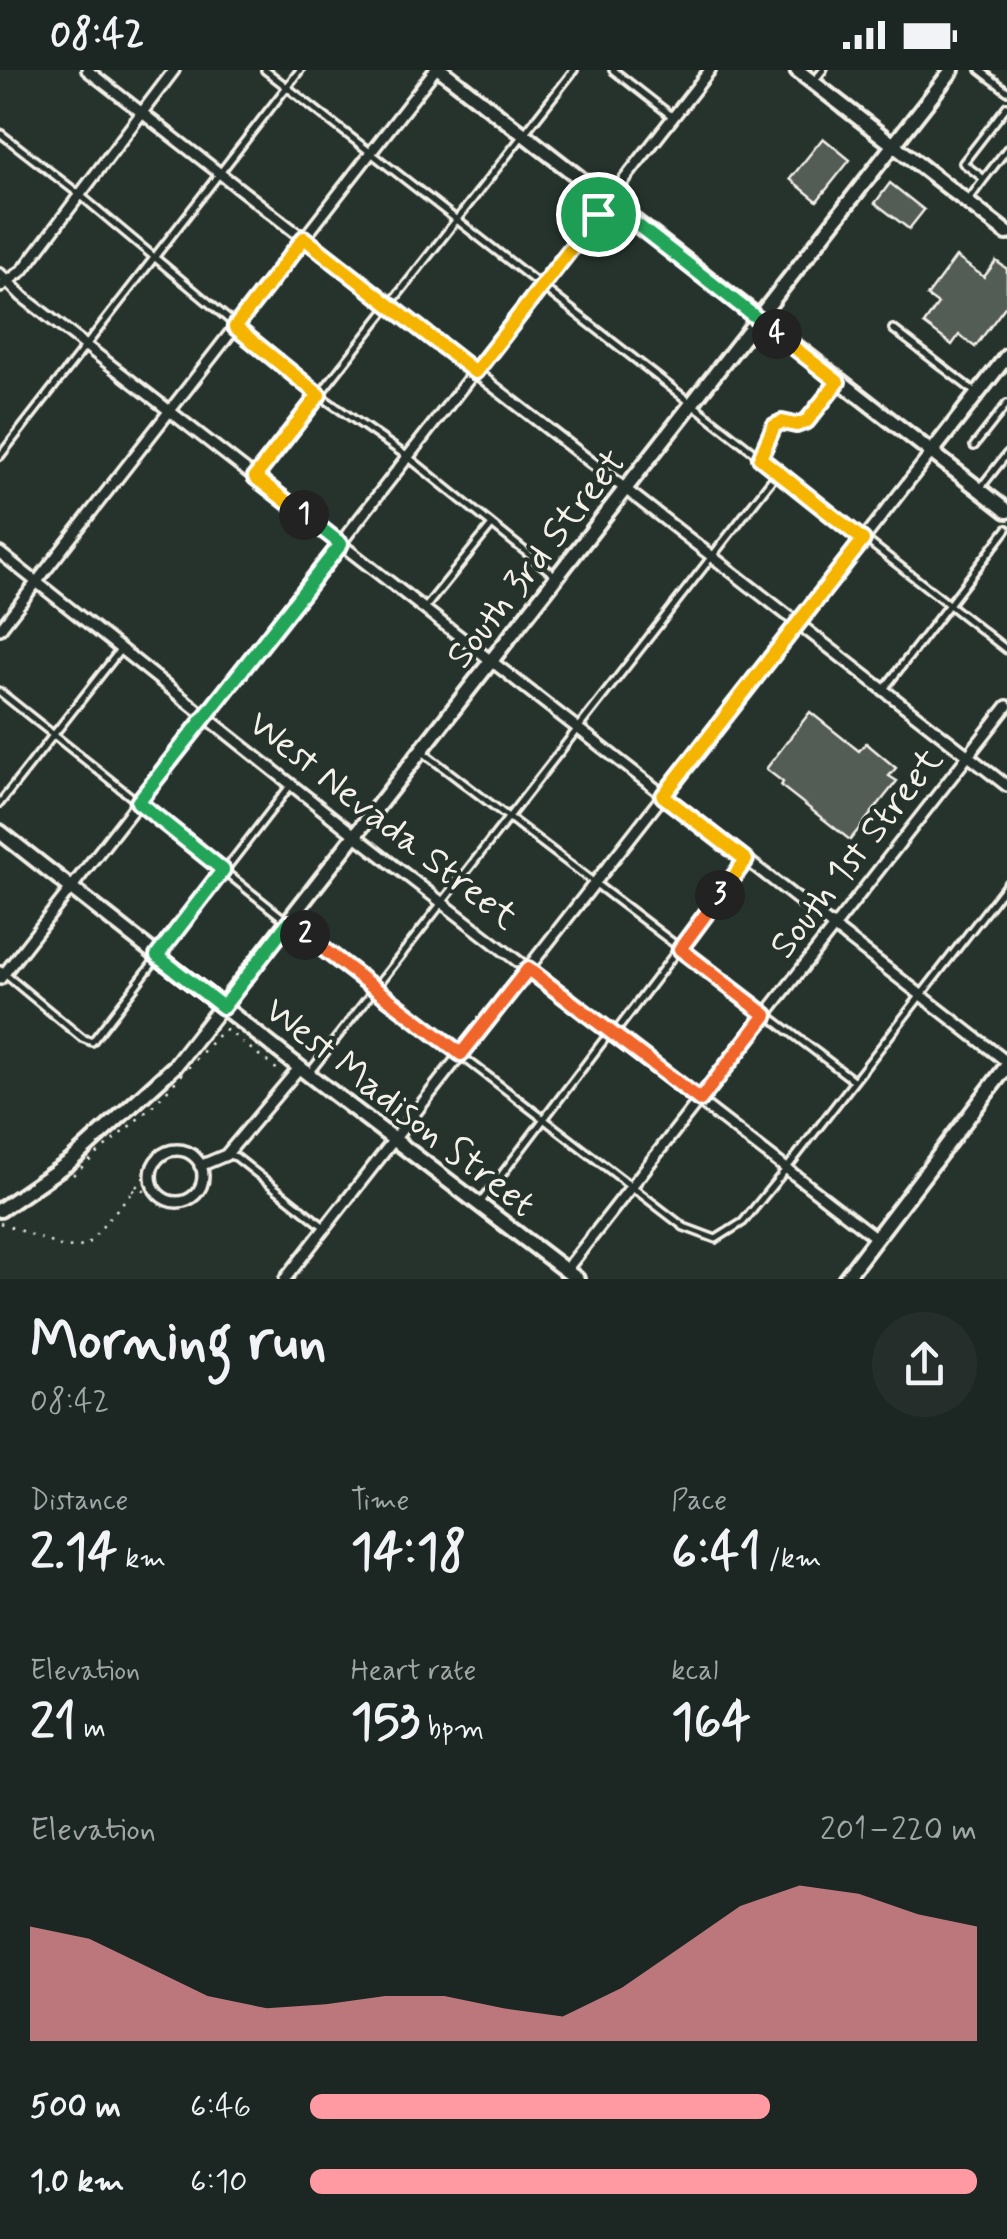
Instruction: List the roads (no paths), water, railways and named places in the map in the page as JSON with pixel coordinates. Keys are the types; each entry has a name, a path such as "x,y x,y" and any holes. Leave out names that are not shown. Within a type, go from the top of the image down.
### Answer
{"main road":[{"path":"438,70 1007,512"},
{"path":"797,70 1007,233"},
{"name":"South 3rd Street","path":"0,1210 117,1122 175,1066 952,70"},
{"path":"931,453 1003,365"},
{"name":"West Madison Street","path":"0,832 568,1276"},
{"path":"846,1279 1007,1064"}],"street":[{"path":"87,70 1007,786"},
{"path":"174,70 24,270 2,280 1007,1064"},
{"path":"0,628 438,70"},
{"path":"2,974 710,70"},
{"path":"284,1279 931,453"},
{"name":"West Nevada Street","path":"0,553 356,836 876,1238"},
{"name":"South 1st Street","path":"568,1276 632,1186 1007,706"},
{"path":"200,1166 226,1155 304,1071"},
{"path":"182,1150 200,1166 203,1178 199,1190 190,1198 166,1200 156,1192 152,1168 169,1151 182,1150"}],"lane":[{"path":"265,70 1007,650"},
{"path":"0,456 300,70"},
{"path":"255,477 574,70"},
{"path":"612,70 673,118"},
{"path":"813,83 823,70"},
{"path":"980,70 1007,90"},
{"path":"984,179 963,163 1007,106"},
{"path":"0,134 80,195 319,395 408,457 558,577"},
{"path":"966,202 1007,150"},
{"path":"893,329 977,394"},
{"path":"760,458 774,426 807,421 838,382"},
{"path":"974,446 1007,404"},
{"path":"979,490 1007,454"},
{"path":"304,1071 375,988 778,472"},
{"path":"424,609 492,524"},
{"path":"884,690 1007,529"},
{"path":"0,804 120,649"},
{"path":"0,692 288,923 684,1227 716,1240 743,1222 1007,884"},
{"path":"422,751 854,1081"},
{"path":"2,974 92,1042 291,785"},
{"path":"480,1205 746,860"},
{"path":"226,1155 236,1157 325,1228"}]}
